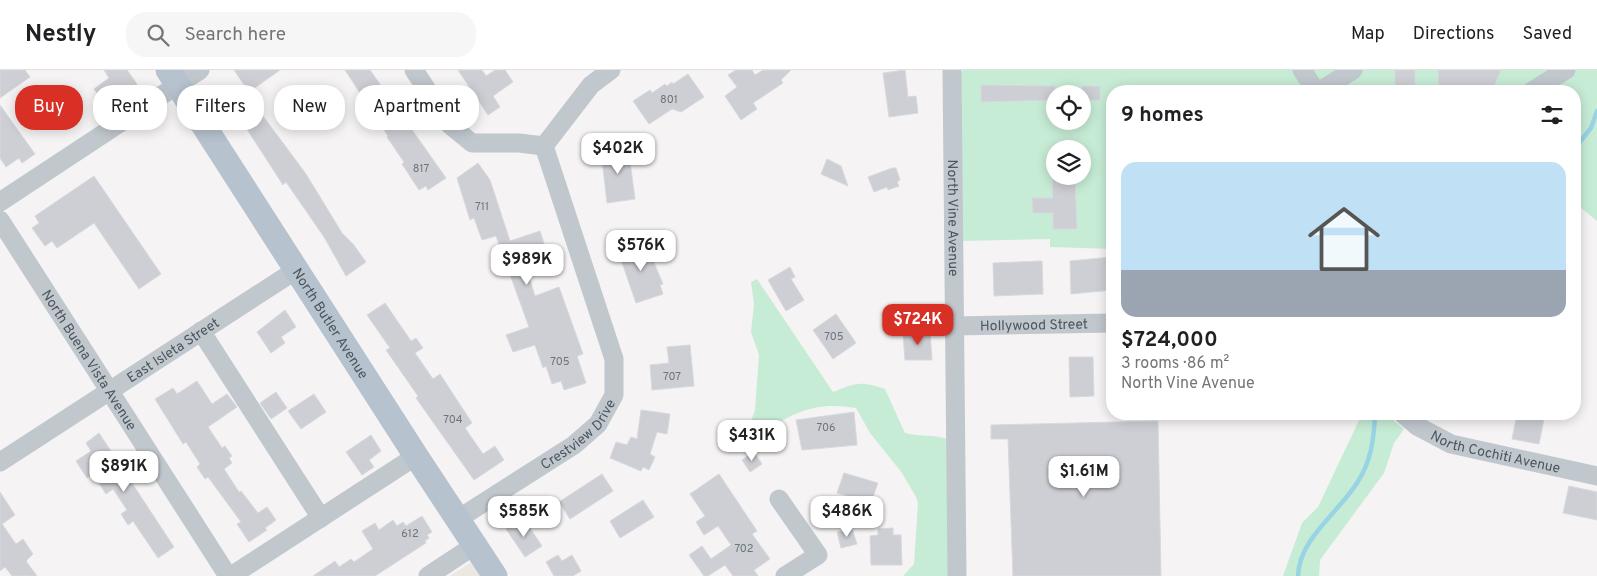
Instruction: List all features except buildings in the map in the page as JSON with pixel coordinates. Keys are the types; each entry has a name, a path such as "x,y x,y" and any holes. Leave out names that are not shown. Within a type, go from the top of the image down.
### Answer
{"main road":[{"name":"North Butler Avenue","path":"172,78 416,456 496,576"}],"street":[{"path":"0,202 172,78 200,70"},
{"path":"414,70 450,125 472,144 519,143 544,146 591,85 611,70"},
{"name":"North Vine Avenue","path":"952,70 957,576"},
{"path":"1302,70 1312,85"},
{"path":"1329,85 1353,70"},
{"path":"1542,85 1566,70"},
{"name":"Crestview Drive","path":"458,519 574,445 598,424 614,395 614,359 544,146"},
{"name":"North Buena Vista Avenue","path":"0,220 230,576"},
{"name":"East Isleta Street","path":"0,462 296,270"},
{"name":"Hollywood Street","path":"955,326 1106,323"},
{"path":"201,331 321,518"},
{"name":"North Cochiti Avenue","path":"1410,420 1417,426 1451,444 1597,476"},
{"path":"230,576 416,456"},
{"path":"779,499 818,555 785,576"},
{"path":"428,576 475,545"}],"shaded area":[{"path":"472,562 483,576 450,576 470,563"}],"green space":[{"path":"963,70 1597,70 1597,221 1581,208 1581,85 1106,85 1106,249 1050,247 1050,239 961,241 961,73"},
{"path":"757,279 833,392 859,384 885,389 905,433 947,439 948,576 903,576 914,564 918,503 902,473 870,433 856,408 842,406 816,407 793,415 760,436 753,434 750,424 755,410 759,355 751,332 754,304 751,282"},
{"path":"1359,420 1393,420 1404,429 1394,443 1384,473 1320,560 1319,576 1283,576 1302,523 1318,507"}],"waterway":[{"path":"1581,140 1591,128 1597,111"},
{"path":"1298,576 1300,563 1312,538 1349,494 1366,467 1371,450 1375,420"}]}
